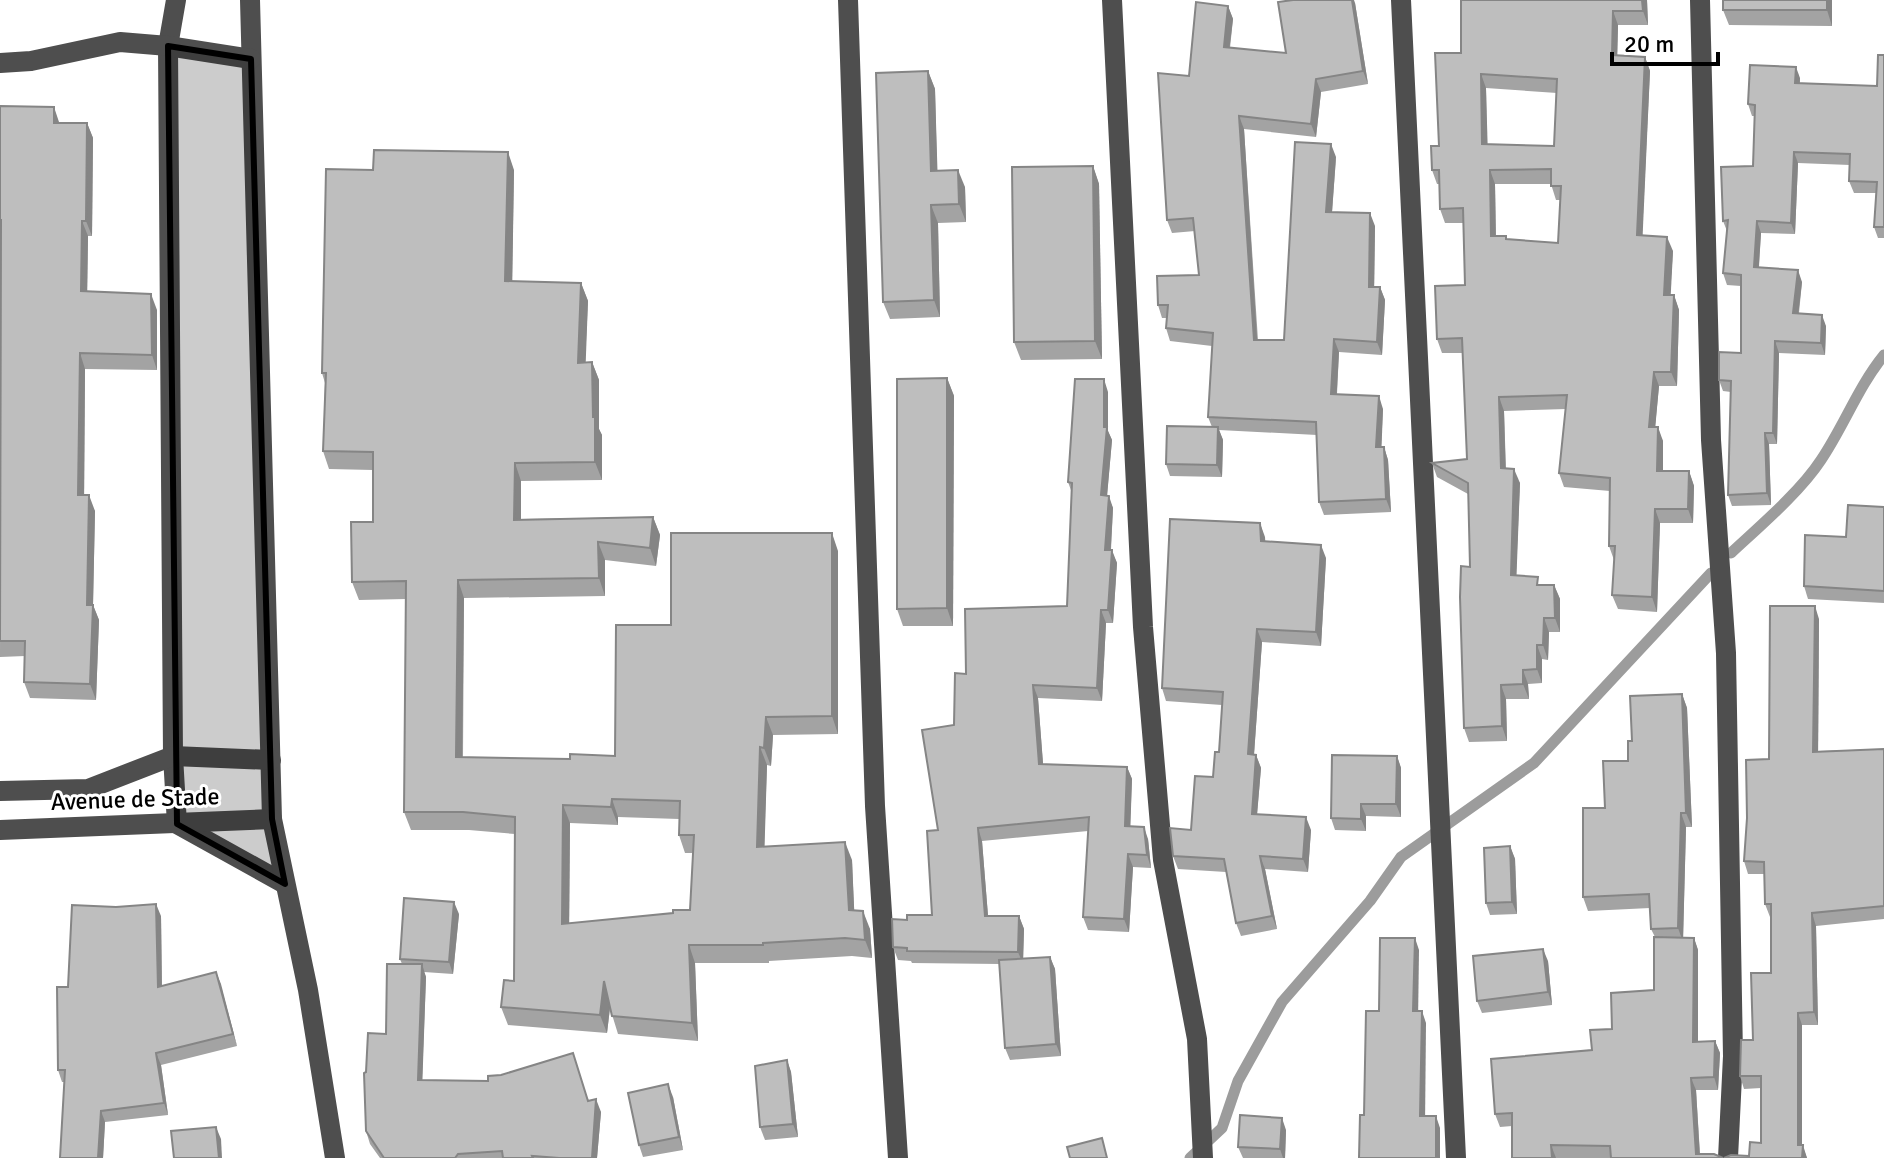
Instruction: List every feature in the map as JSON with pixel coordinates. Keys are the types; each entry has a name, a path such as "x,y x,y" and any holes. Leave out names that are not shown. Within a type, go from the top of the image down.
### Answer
{"street":[{"path":"176,0 168,46 173,756 177,824 285,884"},
{"path":"250,0 272,819 308,990 335,1158"},
{"path":"848,0 875,806 898,1158"},
{"path":"1112,0 1143,627 1163,860 1197,1039 1203,1158"},
{"path":"1401,0 1456,1158"},
{"path":"1700,0 1711,440 1726,653 1733,1056 1728,1158"},
{"path":"0,63 31,61 120,42 251,59"},
{"path":"0,791 88,789 173,756 271,760"},
{"name":"Avenue de Stade","path":"0,830 272,819"}],"highlighted area":[{"path":"168,46 251,59 272,819 285,884 177,824"}],"building":[{"path":"1352,0 1363,71 1316,79 1311,124 1239,116 1254,340 1284,340 1295,142 1331,144 1326,212 1370,213 1369,287 1380,287 1377,342 1334,339 1331,394 1379,396 1376,447 1384,447 1386,499 1319,502 1316,422 1208,417 1213,333 1166,328 1168,305 1158,305 1157,276 1199,275 1193,218 1167,220 1158,73 1189,76 1196,2 1228,6 1224,47 1286,53 1278,2"},
{"path":"1461,0 1642,0 1643,11 1613,11 1612,55 1645,57 1637,235 1667,237 1664,295 1674,295 1671,372 1654,372 1649,427 1658,427 1657,471 1689,471 1688,509 1655,509 1652,597 1612,595 1615,546 1609,546 1610,478 1559,473 1567,395 1499,397 1501,468 1514,469 1511,575 1538,577 1537,585 1554,585 1555,618 1544,618 1543,645 1537,645 1537,669 1523,670 1523,684 1501,685 1502,726 1464,728 1460,597 1461,566 1470,567 1468,483 1432,463 1467,459 1462,338 1437,339 1435,286 1465,285 1463,208 1440,209 1439,170 1432,170 1431,146 1439,146 1435,53 1461,53","holes":["1481,74 1557,79 1554,146 1482,144","1551,169 1551,186 1561,186 1558,243 1491,236 1490,170"]},
{"path":"1723,0 1827,0 1827,10 1723,10"},
{"path":"1878,55 1884,55 1884,227 1874,227 1877,182 1849,181 1850,154 1794,152 1791,223 1757,221 1754,267 1798,270 1793,313 1822,315 1821,343 1775,341 1773,433 1765,433 1767,493 1728,495 1731,381 1719,380 1719,352 1741,353 1741,275 1723,273 1728,220 1723,221 1721,167 1753,166 1755,105 1748,104 1750,65 1796,67 1795,83 1877,86"},
{"path":"928,71 931,171 958,170 959,204 931,205 934,300 883,302 876,73"},
{"path":"0,106 54,107 54,123 87,123 86,221 82,221 81,291 151,294 152,355 80,353 78,495 89,495 87,605 93,605 90,684 24,682 25,641 0,641"},
{"path":"374,150 508,152 505,281 581,283 578,363 592,362 595,417 595,462 515,463 514,520 653,517 650,548 598,542 599,578 458,580 456,757 570,759 570,754 615,756 616,625 671,625 671,533 832,533 832,716 766,717 764,748 760,747 757,847 845,842 849,910 863,911 865,940 845,938 763,945 689,945 692,1023 612,1016 604,981 600,1015 501,1007 504,980 514,981 515,817 463,812 404,812 406,581 352,582 351,522 373,522 373,452 323,451 326,169 373,170","holes":["612,799 680,801 679,835 694,835 690,910 562,924 563,805 611,807"]},
{"path":"1093,166 1095,341 1014,342 1012,167"},
{"path":"947,378 947,608 897,609 897,379"},
{"path":"1075,379 1104,379 1104,427 1107,427 1101,495 1109,496 1105,550 1112,550 1108,610 1101,610 1097,688 1033,685 1039,764 1127,767 1125,826 1144,827 1147,855 1128,854 1124,919 1083,917 1089,817 978,828 985,916 1019,916 1018,952 907,951 907,948 893,947 892,919 907,920 907,915 932,915 927,831 938,830 922,730 954,725 955,673 966,674 965,609 1067,606 1072,483 1068,482"},
{"path":"1167,426 1218,427 1217,465 1166,464"},
{"path":"1848,505 1884,507 1884,591 1804,586 1805,535 1846,537"},
{"path":"1170,519 1260,523 1261,541 1321,545 1316,632 1257,629 1248,754 1256,755 1252,814 1306,817 1303,859 1260,856 1272,916 1236,923 1224,859 1173,856 1170,828 1191,830 1195,776 1213,777 1215,752 1219,752 1223,692 1162,688"},
{"path":"1770,606 1815,606 1813,752 1884,749 1884,906 1812,913 1814,1012 1798,1013 1798,1145 1803,1145 1802,1158 1724,1158 1731,1155 1749,1156 1750,1142 1761,1143 1761,1076 1740,1076 1741,1040 1753,1040 1751,973 1771,973 1771,904 1765,904 1764,862 1744,861 1746,760 1769,759"},
{"path":"1682,694 1686,813 1681,813 1678,928 1651,929 1649,894 1583,897 1583,808 1605,808 1603,761 1628,761 1628,741 1632,741 1630,696"},
{"path":"1332,755 1397,756 1396,804 1361,804 1361,819 1331,818"},
{"path":"1510,846 1512,902 1486,903 1484,848"},
{"path":"404,898 454,902 449,962 400,959"},
{"path":"156,904 158,987 216,972 233,1034 156,1053 164,1103 101,1111 98,1158 60,1158 65,1070 58,1070 57,987 68,987 72,905 116,907"},
{"path":"1654,937 1694,938 1693,1042 1715,1041 1714,1077 1691,1078 1696,1154 1714,1154 1723,1158 1611,1158 1610,1146 1551,1145 1552,1158 1512,1158 1512,1113 1495,1114 1491,1059 1592,1050 1590,1030 1612,1029 1611,993 1654,990"},
{"path":"1380,938 1415,938 1413,1011 1422,1011 1420,1116 1436,1116 1436,1158 1359,1158 1360,1115 1364,1115 1366,1011 1379,1011"},
{"path":"1543,949 1548,992 1477,1001 1473,956"},
{"path":"1050,957 1056,1044 1005,1048 999,960"},
{"path":"387,964 422,964 418,1080 488,1081 488,1076 501,1075 573,1053 588,1101 596,1099 592,1158 503,1158 502,1151 458,1154 455,1158 384,1158 366,1131 364,1073 368,1033 386,1034"},
{"path":"787,1060 793,1124 760,1127 755,1066"},
{"path":"668,1084 679,1137 639,1145 628,1093"},
{"path":"1240,1115 1282,1118 1280,1149 1238,1147"},
{"path":"216,1127 219,1158 174,1158 171,1131"},
{"path":"1102,1138 1107,1158 1070,1158 1067,1147"}],"waterway":[{"path":"1731,553 1812,472 1884,355"},
{"path":"1190,1158 1222,1128 1238,1081 1282,1002 1370,901 1401,857 1534,763 1711,573"}]}
